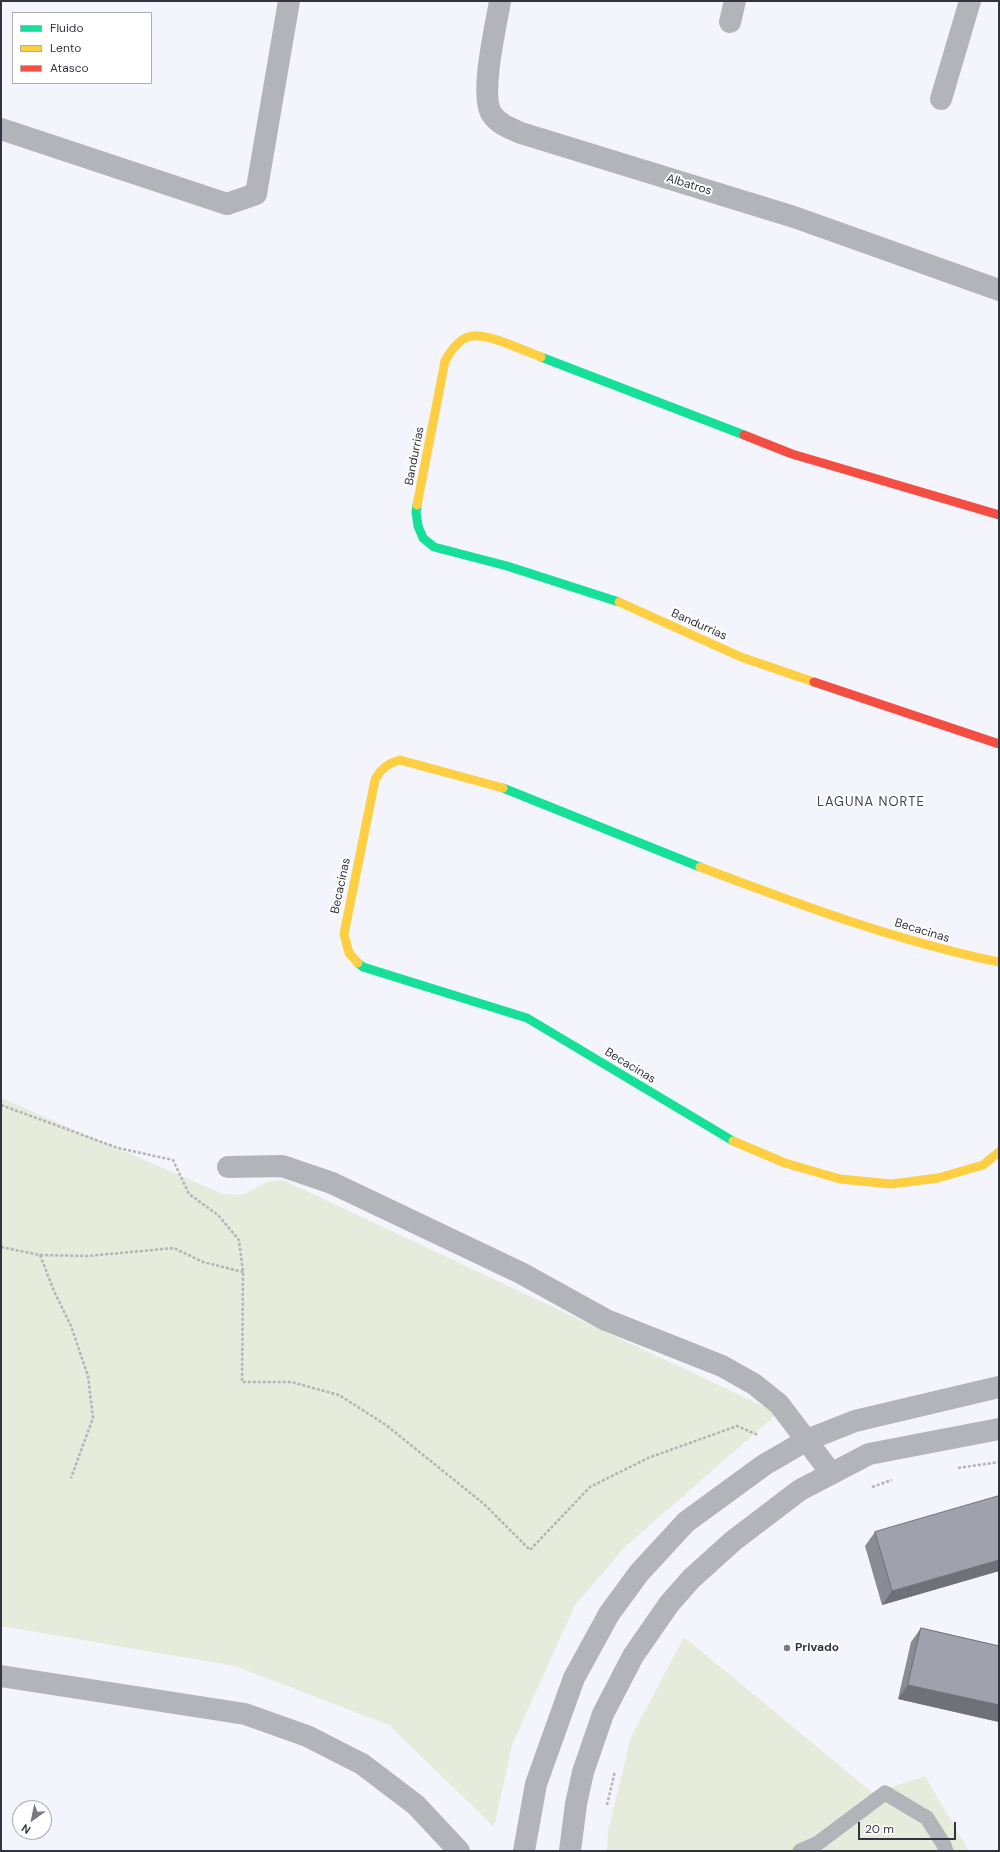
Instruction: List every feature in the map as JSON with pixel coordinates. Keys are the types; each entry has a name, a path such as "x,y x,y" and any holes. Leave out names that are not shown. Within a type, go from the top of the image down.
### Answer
{"street":[{"name":"Albatros","path":"500,1 487,81 487,101 492,113 502,125 521,133 794,217 999,290"},
{"path":"730,22 735,1"},
{"path":"941,99 970,1"},
{"path":"1,129 227,204 256,194 287,2"},
{"name":"Bandurrias","path":"999,515 792,454 486,335 472,334 452,348 445,361 416,512 418,526 423,538 434,547 507,566 622,603 741,657 999,744"},
{"name":"Becacinas","path":"999,962 964,955 826,915 699,867 494,784 400,760 391,761 384,765 378,772 375,780 344,934 345,948 352,958 363,967 527,1018 738,1144 785,1163 840,1179 890,1184 938,1178 960,1173 983,1164 999,1152"},
{"path":"228,1166 282,1166 332,1183 522,1273 606,1320 722,1366 754,1384 779,1404 808,1440 830,1473"},
{"path":"524,1851 536,1784 574,1678 609,1614 639,1573 686,1522 780,1456 808,1440 855,1421 999,1387"},
{"path":"570,1851 576,1804 592,1744 604,1714 632,1656 669,1604 690,1579 711,1559 800,1490 869,1454 999,1429"},
{"path":"1,1676 245,1714 306,1736 362,1764 416,1805 459,1851"}],"lane":[{"path":"800,1851 818,1843 885,1793 927,1818 944,1845 946,1851"}],"path":[{"path":"1,1105 118,1148 173,1160 189,1194 218,1215 239,1240 243,1272 242,1382 291,1382 340,1395 386,1425 484,1504 530,1550 590,1487 648,1458 737,1426 762,1437 780,1456"},
{"path":"1,1247 40,1255 87,1256 174,1248 203,1262 243,1272"},
{"path":"40,1255 54,1291 71,1326 88,1376 93,1418 71,1478"},
{"path":"956,1468 999,1462"},
{"path":"865,1490 878,1484 899,1479"},
{"path":"606,1811 617,1766"}],"green space":[{"path":"1,1098 223,1194 243,1195 266,1182 283,1180 778,1413 625,1547 575,1605 512,1745 494,1827 389,1725 235,1666 1,1626"},
{"path":"684,1637 873,1793 925,1776 969,1851 607,1851 608,1831 631,1737"}],"building":[{"path":"999,1496 999,1560 892,1591 875,1532"},
{"path":"921,1628 999,1646 999,1705 908,1685"}],"traffic: fast":[{"path":"541,357 744,435"},
{"path":"417,505 416,512 418,526 423,538 434,547 507,566 619,602"},
{"path":"503,788 700,867"},
{"path":"358,963 363,967 527,1018 733,1141"}],"traffic: slow":[{"path":"417,505 445,361 451,351 457,344 469,336 484,336 493,338 541,357"},
{"path":"619,602 741,657 814,682"},
{"path":"358,963 349,953 344,934 375,780 379,773 388,765 400,760 503,788"},
{"path":"700,867 811,908 885,932 923,944 999,962"},
{"path":"733,1141 785,1163 840,1179 891,1184 938,1178 983,1165 999,1152"}],"traffic: jam":[{"path":"744,435 792,454 999,515"},
{"path":"814,682 999,744"}],"place":[{"name":"Privado","path":"787,1648"}],"district":[{"name":"LAGUNA NORTE","path":"871,803"}]}
